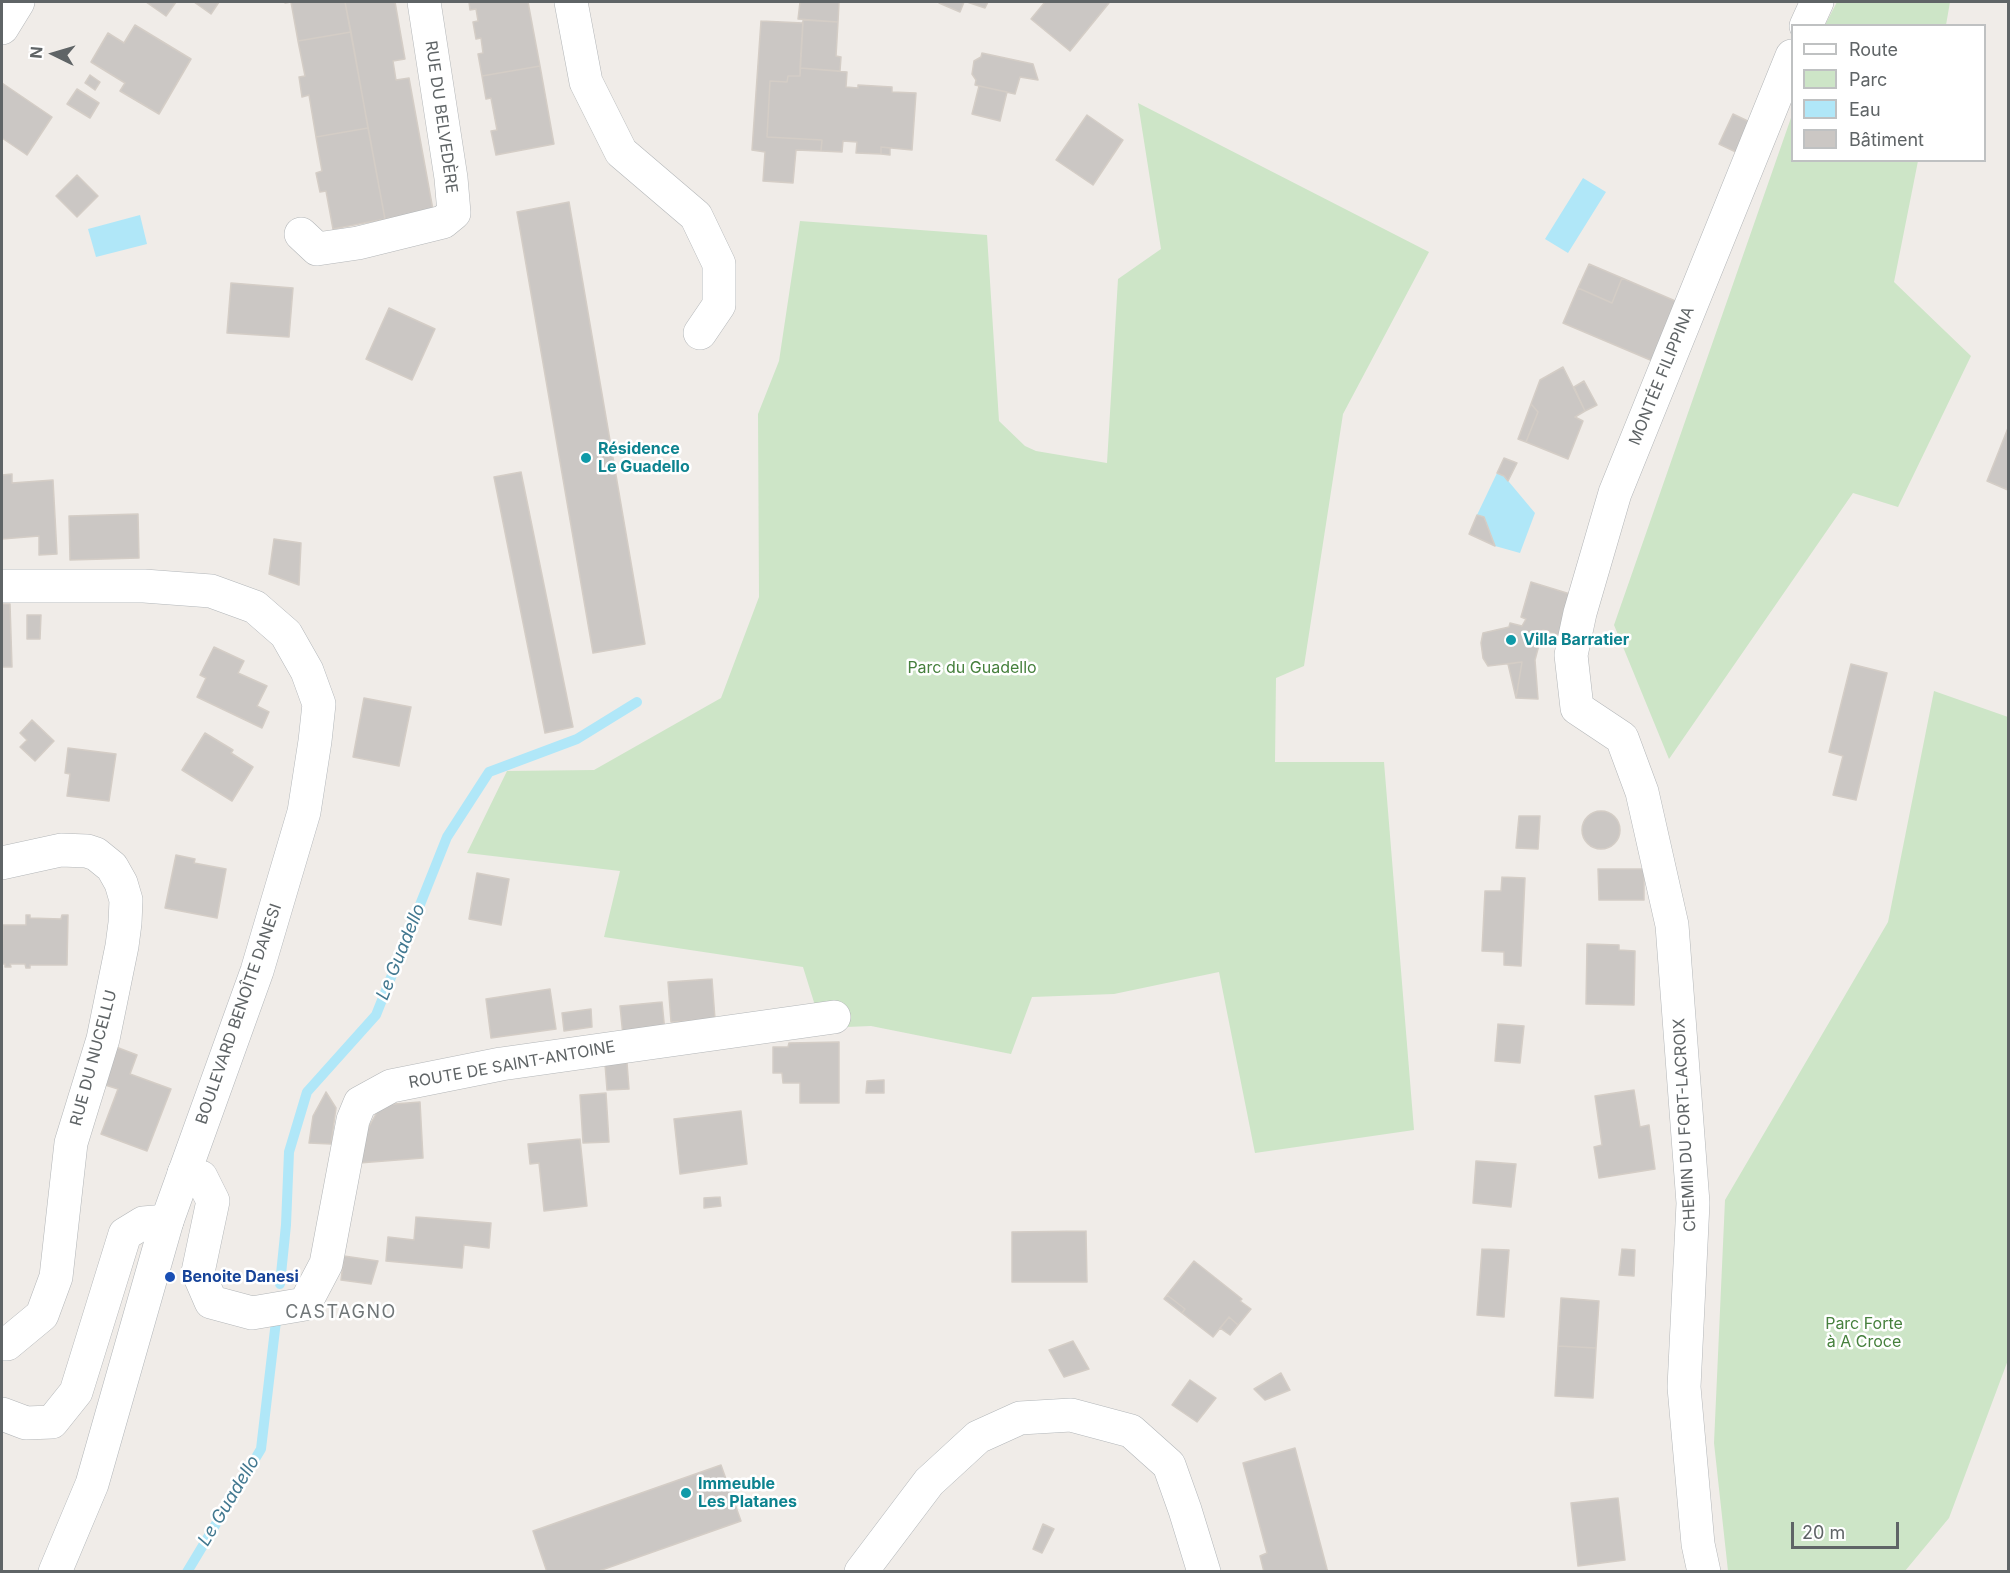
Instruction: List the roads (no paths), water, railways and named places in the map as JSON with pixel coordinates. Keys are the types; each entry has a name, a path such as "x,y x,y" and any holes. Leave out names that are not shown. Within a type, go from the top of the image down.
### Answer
{"street":[{"path":"2,28 18,2"},
{"name":"RUE DU BELVEDÈRE","path":"301,234 317,249 358,243 443,222 454,213 452,178 424,2"},
{"path":"571,2 586,82 621,152 696,216 719,264 719,305 700,333"},
{"path":"1807,24 1816,2"},
{"name":"MONTÉE FILIPPINA","path":"1577,708 1571,655 1580,613 1616,494 1791,58"},
{"name":"BOULEVARD BENOÎTE DANESI","path":"2,586 144,586 211,591 255,607 286,634 306,671 319,704 304,812 257,971 167,1221 92,1484 55,1572"},
{"name":"CHEMIN DU FORT-LACROIX","path":"1577,708 1622,738 1642,792 1672,925 1693,1203 1684,1387 1698,1544 1704,1572"},
{"name":"RUE DU NUCELLU","path":"2,862 61,850 87,851 96,854 112,867 121,883 126,900 122,946 103,1039 71,1143 56,1277 42,1315 7,1344 2,1344"},
{"name":"ROUTE DE SAINT-ANTOINE","path":"184,1173 201,1177 213,1201 198,1272 212,1302 252,1313 305,1304 326,1264 353,1120 360,1102 391,1086 501,1064 834,1017"},
{"path":"2,1414 26,1423 51,1422 76,1392 125,1234 143,1223 167,1221"},
{"path":"861,1572 929,1482 978,1437 1020,1418 1071,1415 1131,1431 1169,1465 1203,1572"}],"water":[{"path":"1583,178 1606,192 1568,253 1545,239"},
{"path":"140,215 147,244 96,257 88,229"},
{"path":"1497,473 1504,476 1535,513 1520,553 1495,546 1484,518 1477,515"}],"waterway":[{"name":"Le Guadello","path":"280,1284 286,1225 289,1152 307,1092 376,1015 447,837 489,772 577,739 637,702"},
{"name":"Le Guadello","path":"187,1572 261,1449 276,1321"}],"place":[{"name":"Résidence Le Guadello","path":"586,458"},
{"name":"Villa Barratier","path":"1511,640"},
{"name":"Benoite Danesi","path":"170,1277"},
{"name":"Immeuble Les Platanes","path":"686,1493"}],"district":[{"name":"CASTAGNO","path":"341,1313"}],"park label":[{"name":"Parc du Guadello","path":"972,668"},
{"name":"Parc Forte à A Croce","path":"1864,1333"}]}
